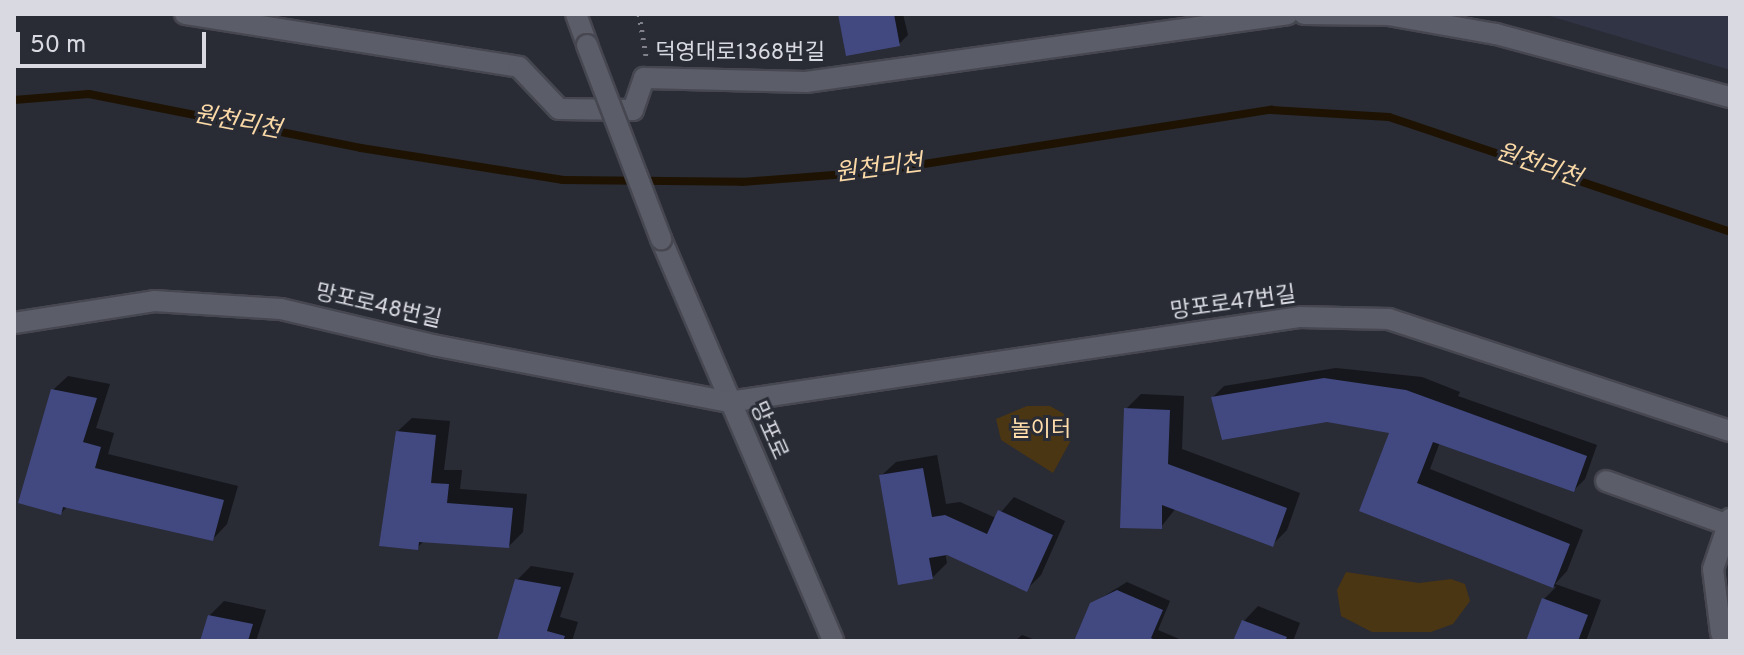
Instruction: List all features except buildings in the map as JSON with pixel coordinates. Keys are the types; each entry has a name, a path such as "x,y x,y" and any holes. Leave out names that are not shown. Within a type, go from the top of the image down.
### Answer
{"street":[{"name":"덕영대로1368번길","path":"185,14 519,67 559,109 633,110 644,78 806,82 1287,14"},
{"name":"망포로","path":"576,14 661,239 833,641"},
{"path":"1304,14 1388,15 1496,34 1730,97"},
{"name":"망포로48번길","path":"14,323 154,301 281,309 433,345 729,402"},
{"name":"망포로47번길","path":"729,402 1299,317 1389,319 1730,431"},
{"path":"1606,481 1729,522 1713,569 1721,633"}],"path":[{"path":"639,14 646,50 644,78"}],"shaded area":[{"path":"1543,14 1730,14 1730,70"}],"green space":[{"name":"놀이터","path":"1027,406 1050,406 1064,414 1070,442 1053,473 1001,440 996,419"},
{"path":"1346,572 1419,583 1451,579 1465,584 1470,601 1453,624 1431,632 1372,632 1341,616 1337,590"}],"waterway":[{"name":"원천리천","path":"14,100 89,94 361,148 563,180 742,182 873,172 1271,110 1389,117 1730,232"}]}
